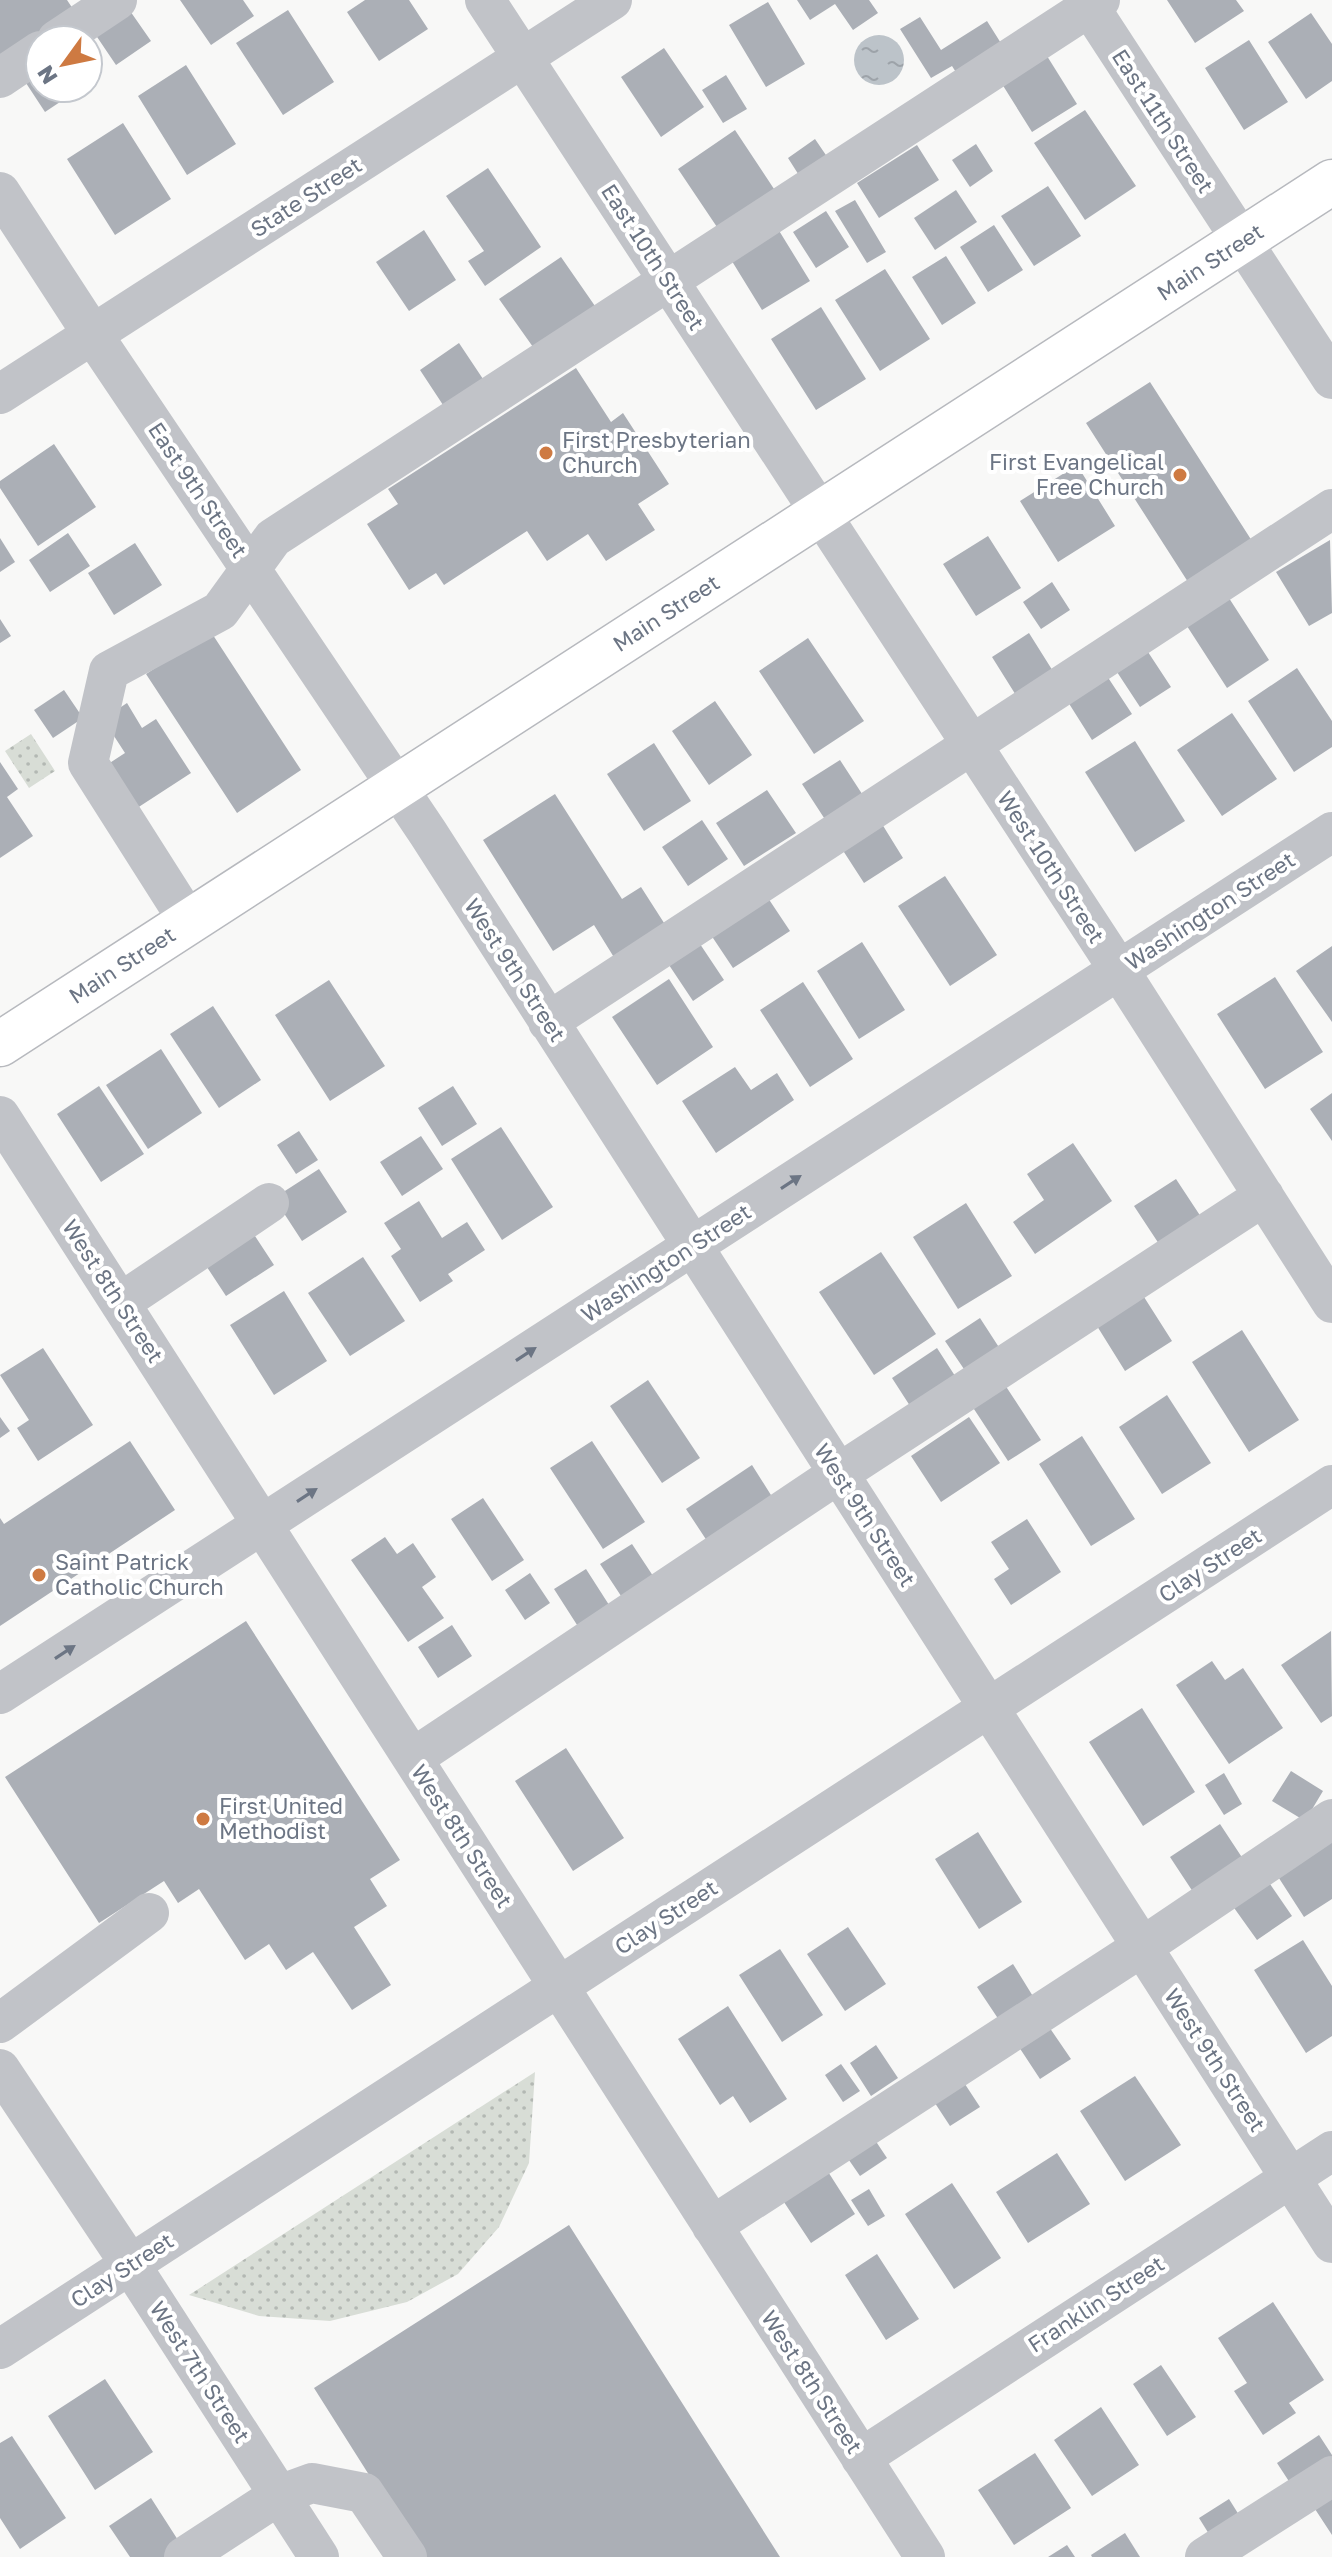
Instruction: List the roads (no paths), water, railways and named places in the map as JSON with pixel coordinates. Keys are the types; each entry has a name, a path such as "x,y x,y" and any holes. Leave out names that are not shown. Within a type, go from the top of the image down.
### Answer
{"main road":[{"name":"Main Street","path":"0,1044 1332,182"}],"street":[{"path":"81,24 117,0"},
{"name":"East 10th Street","path":"485,0 821,513"},
{"name":"State Street","path":"0,394 612,0"},
{"path":"189,922 88,763 109,671 220,611 273,538 1091,2"},
{"name":"East 11th Street","path":"1091,2 1332,379"},
{"path":"0,78 24,62"},
{"name":"East 9th Street","path":"0,192 398,787"},
{"path":"548,1022 1332,509"},
{"name":"West 10th Street","path":"821,513 1332,1303"},
{"name":"West 9th Street","path":"398,787 1332,2243"},
{"name":"Washington Street","path":"0,1694 1332,832"},
{"name":"West 8th Street","path":"0,1116 925,2557"},
{"path":"413,1758 838,1474 1264,1196"},
{"path":"120,1303 269,1203"},
{"name":"Clay Street","path":"0,2349 1332,1485"},
{"path":"712,2226 1142,1947 1332,1819"},
{"path":"0,2023 149,1913"},
{"name":"West 7th Street","path":"0,2069 319,2557"},
{"name":"Franklin Street","path":"861,2458 1332,2151"},
{"path":"1205,2557 1332,2476"},
{"path":"184,2557 279,2495 312,2483 364,2493 407,2557"}],"water":[{"path":"879,35 897,42 904,60 897,78 879,85 861,78 854,60 861,42"}],"place":[{"name":"First Presbyterian Church","path":"546,453"},
{"name":"First Evangelical Free Church","path":"1180,475"},
{"name":"Saint Patrick Catholic Church","path":"39,1575"},
{"name":"First United Methodist","path":"203,1819"}]}
